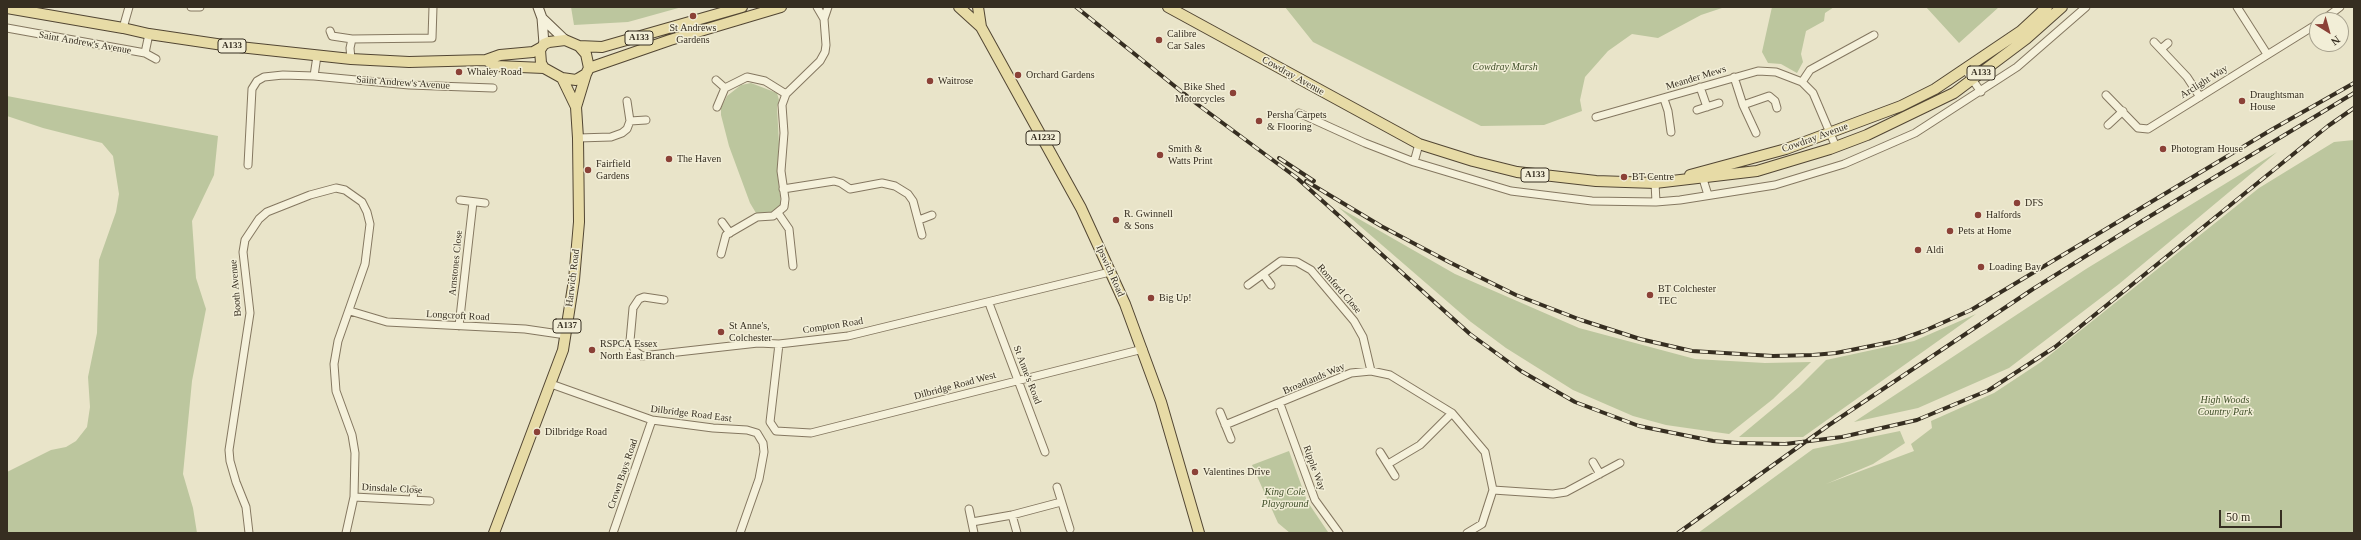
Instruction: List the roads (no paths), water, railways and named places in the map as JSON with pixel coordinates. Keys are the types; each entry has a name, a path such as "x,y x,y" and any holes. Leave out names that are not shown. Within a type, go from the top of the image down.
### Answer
{"main road":[{"name":"A133","path":"565,40 579,46 602,47 618,44 742,7"},
{"name":"A133","path":"588,71 664,42 782,7"},
{"name":"Ipswich Road","path":"958,7 981,26"},
{"name":"Ipswich Road","path":"978,7 981,26 1081,208 1143,349 1169,426 1199,533"},
{"name":"Cowdray Avenue","path":"1168,7 1419,144 1473,162 1517,172 1596,181 1655,184 1757,171 1836,147 1901,120 1954,93 1973,80 2026,39 2062,7"},
{"name":"Cowdray Avenue","path":"1655,184 1786,149 1901,106 1965,69 2021,32 2047,7"},
{"name":"Saint Andrew's Avenue","path":"7,8 123,28 149,34 351,59 409,62 486,60 500,55 532,52 543,45"},
{"path":"544,68 540,59 543,45 565,40"},
{"path":"562,78 576,80 588,71 586,54 579,46"},
{"name":"Saint Andrew's Avenue","path":"486,60 496,66 544,68 562,78"},
{"name":"Harwich Road","path":"576,107 588,71"},
{"name":"Harwich Road","path":"494,533 551,384 566,335 580,222 576,107 562,78"}],"street":[{"path":"123,28 129,7"},
{"path":"191,7 200,7"},
{"path":"330,31 332,36 352,39 432,38 433,7"},
{"path":"538,7 542,18 543,45"},
{"path":"817,7 824,19"},
{"path":"721,254 726,235 730,232 757,218 773,216 784,207 782,105 786,94 820,61 826,45 824,19 828,7"},
{"path":"1299,113 1365,143 1414,162 1511,191 1592,201 1656,202 1708,195 1775,185 1844,164 1915,133 1981,92 2017,67 2086,7"},
{"path":"2237,7 2267,54"},
{"path":"542,18 565,40"},
{"name":"Saint Andrew's Avenue","path":"7,28 145,53 149,34"},
{"name":"Arclight Way","path":"2106,95 2138,128 2148,129 2309,29"},
{"path":"1802,82 1810,70 1874,35"},
{"path":"351,59 350,48 352,39"},
{"path":"2154,42 2187,77 2200,96"},
{"path":"2161,49 2168,43"},
{"path":"145,53 156,59"},
{"path":"314,76 317,56"},
{"path":"1965,69 1981,92"},
{"name":"Meander Mews","path":"1596,117 1664,99 1700,87 1758,71 1776,72 1802,82 1813,93 1828,133 1836,147"},
{"name":"Saint Andrew's Avenue","path":"248,165 252,89 257,81 264,77 283,75 314,76 409,85 493,88"},
{"path":"717,107 725,88 747,77 764,81 786,94"},
{"path":"1734,77 1743,105 1756,133"},
{"path":"716,80 725,88"},
{"path":"1700,87 1707,107"},
{"path":"1743,105 1769,96 1775,101 1777,108"},
{"path":"1664,99 1668,111 1671,132"},
{"path":"578,138 611,137 622,133 627,129 630,121 628,101"},
{"path":"1697,110 1719,103"},
{"path":"2108,125 2123,112"},
{"path":"630,121 646,120"},
{"path":"1414,162 1419,144"},
{"path":"1703,179 1708,195"},
{"path":"783,189 834,181 841,183 850,189 882,183 894,186 908,194 913,201 922,234"},
{"path":"1655,184 1656,202"},
{"name":"Booth Avenue","path":"249,533 246,507 234,475 229,450 250,313 243,252 245,240 259,219 267,212 323,190 336,188 345,190 362,202 367,212 370,224 362,278 338,341 334,364 334,381 352,435 355,453 354,497 346,533"},
{"path":"460,200 485,203"},
{"name":"Arnstones Close","path":"459,326 473,202"},
{"path":"778,213 789,229 793,266"},
{"path":"919,220 932,215"},
{"path":"722,222 730,232"},
{"name":"Romford Close","path":"1248,285 1281,261 1297,262 1311,270 1354,320 1363,337 1371,371"},
{"name":"Compton Road","path":"664,300 644,297 638,300 633,308 630,341 635,351 642,356 758,343 779,344 848,336 1110,272"},
{"path":"1263,274 1271,285"},
{"name":"St Anne's Road","path":"990,306 1045,452"},
{"name":"Longcroft Road","path":"350,311 387,322 525,329 566,335"},
{"name":"Dilbridge Road West","path":"779,344 770,413 772,428 784,432 820,432 1143,349"},
{"name":"Broadlands Way","path":"1225,425 1280,404 1351,373 1371,371 1390,375 1452,413 1485,452 1493,490 1482,524 1467,533"},
{"name":"Dilbridge Road East","path":"551,384 652,420 713,428 747,430 761,436 764,448 762,464 740,533"},
{"name":"Ripple Way","path":"1280,404 1315,500 1339,533"},
{"path":"1220,412 1231,439"},
{"path":"1388,464 1420,445 1452,413"},
{"name":"Crown Bays Road","path":"613,533 652,420"},
{"path":"1380,452 1395,476"},
{"path":"1593,462 1600,474"},
{"path":"1493,490 1553,494 1566,492 1620,463"},
{"path":"1057,487 1070,529"},
{"path":"413,500 414,490"},
{"name":"Dinsdale Close","path":"354,497 430,501"},
{"path":"972,522 1012,515 1061,502"},
{"path":"969,509 974,533"},
{"path":"1012,515 1017,533"}],"railway":[{"path":"1076,7 1197,104 1297,178 1470,334 1521,371 1575,402 1639,426 1713,441 1738,443 1785,444 1842,437 1917,420 1989,390 2055,347 2328,126 2354,108"},
{"path":"1306,181 1381,226 1449,262 1516,295 1581,320 1640,339 1692,351 1773,356 1836,353 1896,341 1924,331 1971,310 2271,130 2354,83"},
{"path":"1678,533 1829,425 2033,289 2142,221 2354,93"},
{"path":"1279,158 1314,181"}],"place":[{"name":"St Andrews Gardens","path":"693,16"},
{"name":"Calibre Car Sales","path":"1159,40"},
{"name":"Whaley Road","path":"459,72"},
{"name":"Orchard Gardens","path":"1018,75"},
{"name":"Waitrose","path":"930,81"},
{"name":"Bike Shed Motorcycles","path":"1233,93"},
{"name":"Draughtsman House","path":"2242,101"},
{"name":"Persha Carpets & Flooring","path":"1259,121"},
{"name":"Photogram House","path":"2163,149"},
{"name":"Smith & Watts Print","path":"1160,155"},
{"name":"The Haven","path":"669,159"},
{"name":"Fairfield Gardens","path":"588,170"},
{"name":"BT Centre","path":"1624,177"},
{"name":"DFS","path":"2017,203"},
{"name":"Halfords","path":"1978,215"},
{"name":"R. Gwinnell & Sons","path":"1116,220"},
{"name":"Pets at Home","path":"1950,231"},
{"name":"Aldi","path":"1918,250"},
{"name":"Loading Bay","path":"1981,267"},
{"name":"BT Colchester TEC","path":"1650,295"},
{"name":"Big Up!","path":"1151,298"},
{"name":"St Anne's, Colchester","path":"721,332"},
{"name":"RSPCA Essex North East Branch","path":"592,350"},
{"name":"Dilbridge Road","path":"537,432"},
{"name":"Valentines Drive","path":"1195,472"}],"park label":[{"name":"Cowdray Marsh","path":"1505,67"},
{"name":"High Woods Country Park","path":"2225,406"},
{"name":"King Cole Playground","path":"1285,498"}]}
